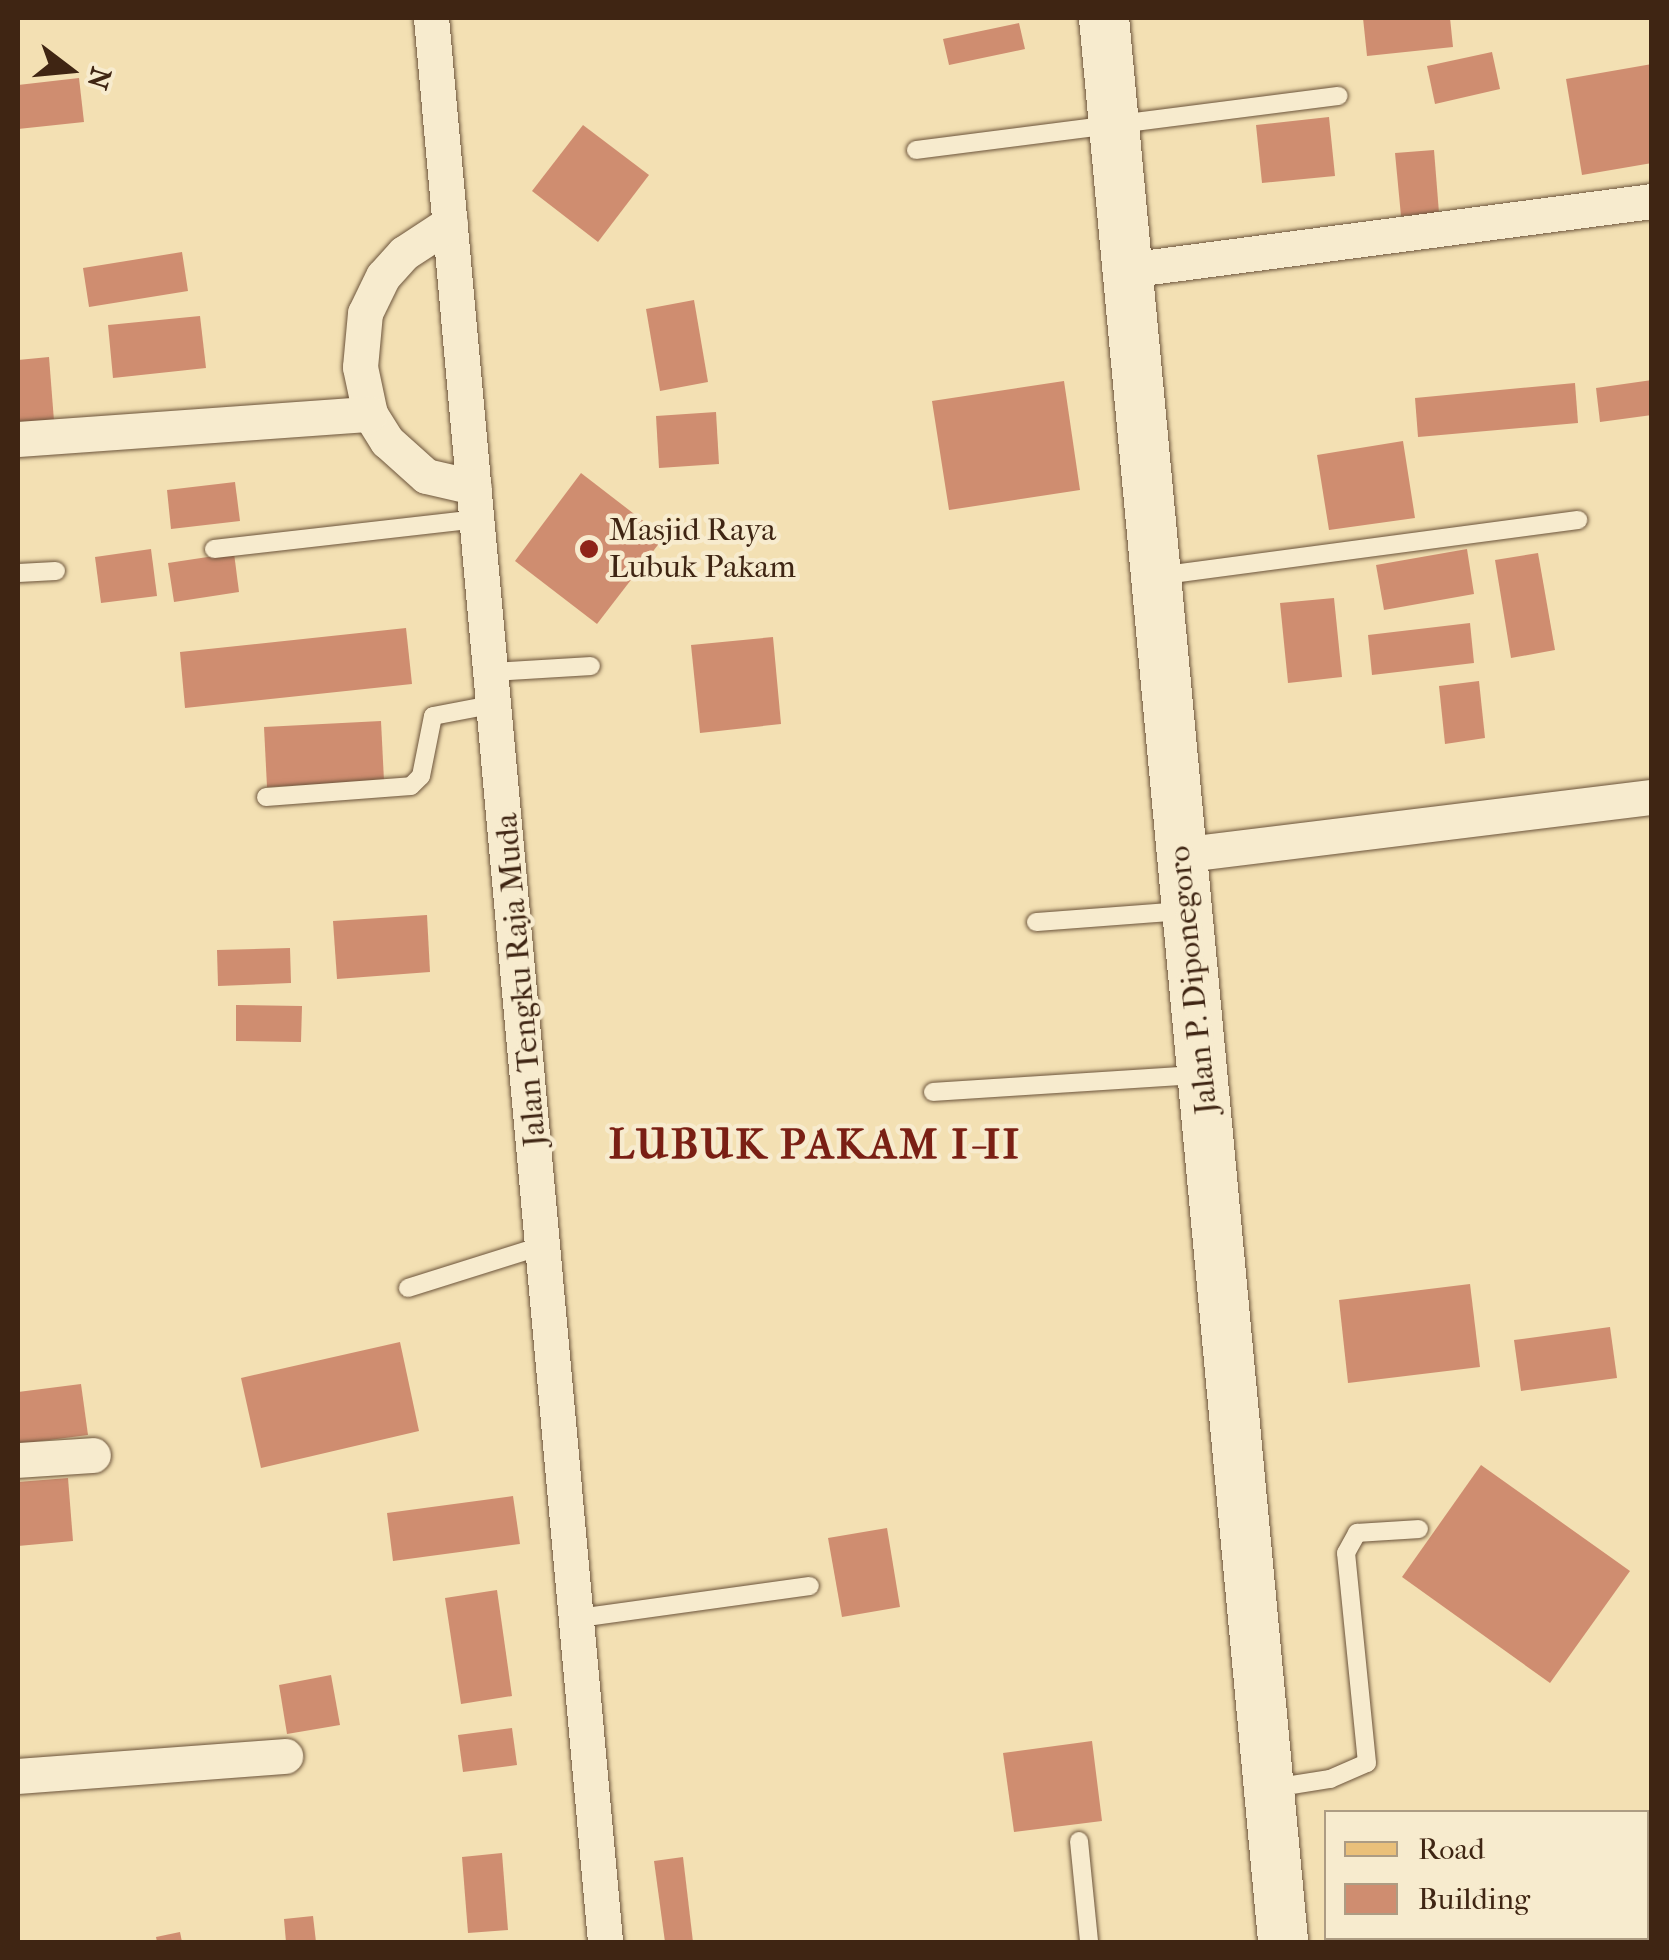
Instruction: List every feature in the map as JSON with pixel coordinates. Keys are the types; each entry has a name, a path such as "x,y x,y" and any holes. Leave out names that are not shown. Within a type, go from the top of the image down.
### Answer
{"main road":[{"name":"Jalan P. Diponegoro","path":"1104,18 1110,126 1127,270 1283,1942"}],"street":[{"name":"Jalan Tengku Raja Muda","path":"431,18 495,688 605,1942"},
{"path":"1127,270 1652,202"},
{"path":"450,223 404,253 374,293 360,367 370,414 409,464 476,503"},
{"path":"18,439 370,414"},
{"path":"1180,854 1652,797"},
{"path":"18,1460 93,1455"},
{"path":"18,1776 284,1756"}],"lane":[{"path":"916,150 1339,96"},
{"path":"214,549 476,503"},
{"path":"1153,577 1578,520"},
{"path":"18,573 56,570"},
{"path":"266,797 411,786 420,776 433,716 495,688 591,666"},
{"path":"1036,922 1184,911"},
{"path":"933,1092 1203,1075"},
{"path":"408,1288 544,1244"},
{"path":"1268,1789 1330,1779 1367,1763 1346,1552 1357,1533 1419,1529"},
{"path":"579,1618 810,1586"},
{"path":"1079,1841 1090,1942"}],"building":[{"path":"1363,18 1450,18 1453,47 1367,56"},
{"path":"1019,23 1025,49 949,65 943,39"},
{"path":"1492,52 1500,89 1435,104 1427,66"},
{"path":"1652,64 1652,163 1582,175 1566,79"},
{"path":"79,78 84,122 18,129 18,85"},
{"path":"1329,117 1335,176 1262,183 1256,125"},
{"path":"583,125 649,175 598,242 532,191"},
{"path":"1434,150 1439,213 1401,216 1395,153"},
{"path":"182,252 188,291 89,307 83,268"},
{"path":"694,300 708,382 660,391 646,309"},
{"path":"200,316 206,368 113,378 108,325"},
{"path":"49,357 54,421 18,424 18,360"},
{"path":"1652,380 1652,415 1600,422 1596,388"},
{"path":"1064,381 1080,490 949,510 932,401"},
{"path":"1575,383 1578,423 1418,437 1415,398"},
{"path":"716,412 719,464 659,468 656,416"},
{"path":"1403,441 1415,518 1329,530 1317,455"},
{"name":"Masjid Raya Lubuk Pakam","path":"581,473 664,537 597,624 515,561"},
{"path":"235,482 240,521 171,529 167,490"},
{"path":"151,549 157,596 101,603 95,557"},
{"path":"1467,549 1474,594 1384,610 1376,565"},
{"path":"234,553 239,592 174,602 168,563"},
{"path":"1538,553 1555,650 1511,658 1495,560"},
{"path":"1334,598 1342,677 1288,683 1280,603"},
{"path":"1470,623 1474,663 1372,675 1368,635"},
{"path":"406,628 412,684 185,708 180,652"},
{"path":"773,637 781,724 700,733 691,645"},
{"path":"1479,681 1485,738 1445,744 1439,686"},
{"path":"381,721 384,781 267,787 264,727"},
{"path":"427,915 430,972 337,979 333,921"},
{"path":"290,948 291,983 218,986 217,950"},
{"path":"236,1005 302,1006 301,1042 236,1041"},
{"path":"1470,1284 1480,1367 1348,1383 1339,1300"},
{"path":"1610,1327 1617,1378 1521,1391 1514,1340"},
{"path":"400,1342 419,1431 261,1468 241,1378"},
{"path":"81,1384 88,1435 18,1444 18,1392"},
{"path":"1481,1465 1630,1571 1550,1683 1402,1577"},
{"path":"68,1478 73,1541 18,1546 18,1482"},
{"path":"513,1496 520,1544 393,1561 387,1513"},
{"path":"887,1528 900,1607 842,1617 828,1538"},
{"path":"497,1590 512,1696 461,1704 445,1598"},
{"path":"331,1675 340,1725 287,1734 279,1685"},
{"path":"512,1728 517,1765 463,1772 458,1735"},
{"path":"1092,1741 1102,1821 1014,1832 1003,1753"},
{"path":"502,1853 508,1930 468,1933 462,1857"},
{"path":"683,1857 693,1942 665,1942 654,1861"},
{"path":"313,1916 316,1942 286,1942 284,1919"},
{"path":"180,1932 182,1942 157,1942 156,1937"}],"place":[{"name":"Masjid Raya Lubuk Pakam","path":"589,549"}],"district":[{"name":"LUBUK PAKAM I-II","path":"815,1145"}]}
